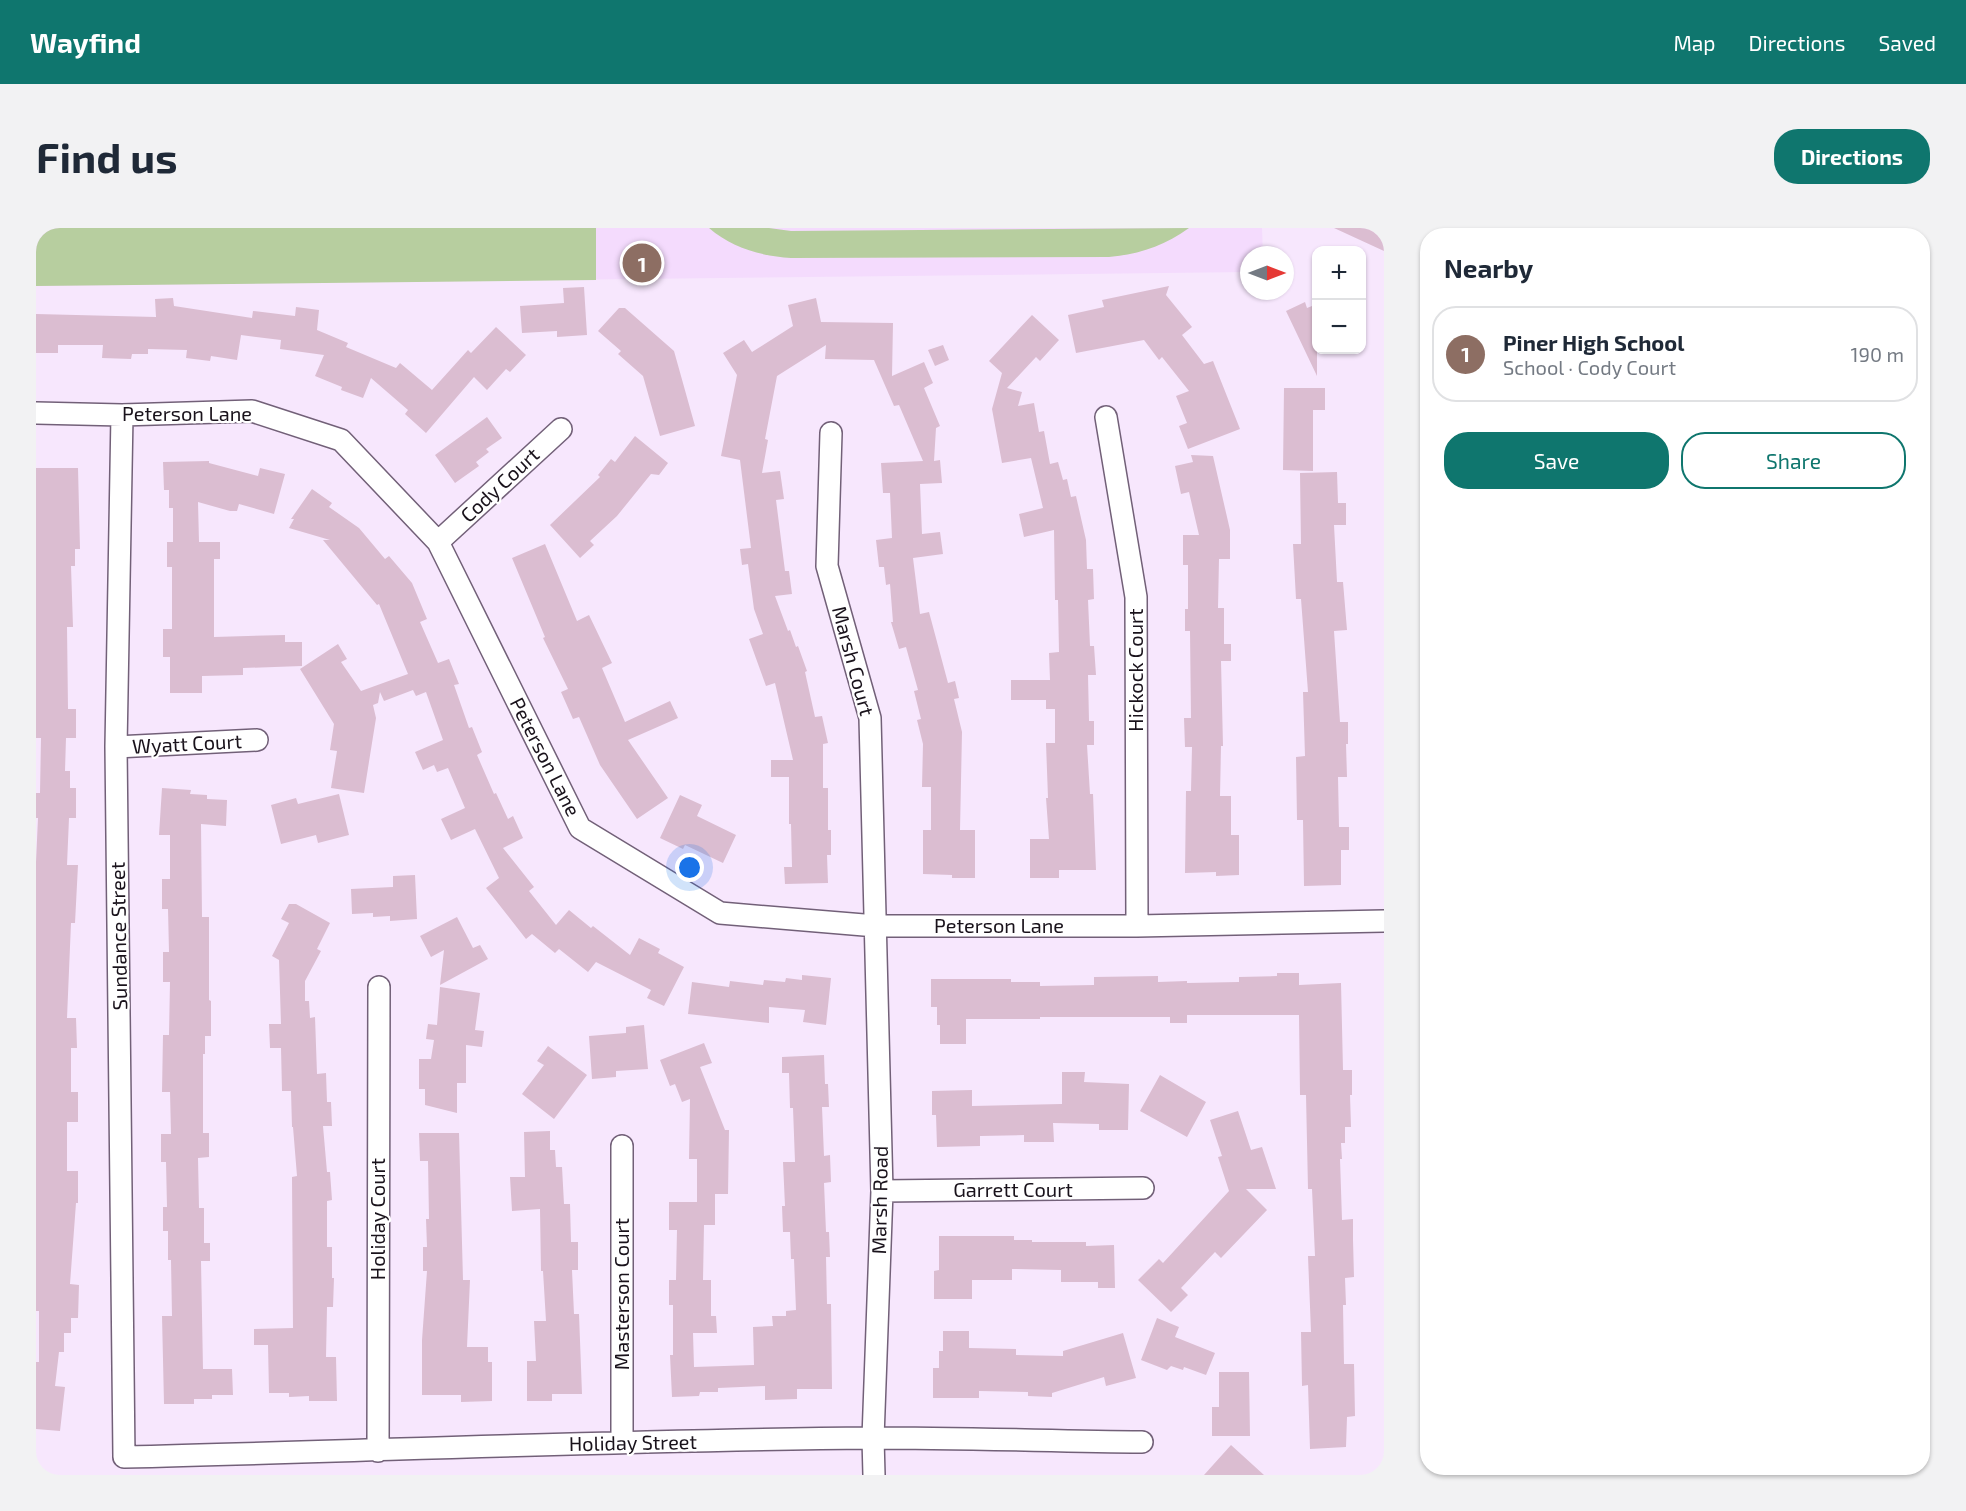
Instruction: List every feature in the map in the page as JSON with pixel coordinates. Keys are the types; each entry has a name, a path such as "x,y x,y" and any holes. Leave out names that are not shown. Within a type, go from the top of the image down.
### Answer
{"street":[{"name":"Peterson Lane","path":"36,413 122,415 252,411 341,440 438,542 580,828 720,913 876,926 1137,926 1384,921"},
{"name":"Sundance Street","path":"122,415 116,747 124,1457"},
{"name":"Hickock Court","path":"1106,417 1136,597 1137,926"},
{"name":"Cody Court","path":"438,542 561,429"},
{"name":"Marsh Court","path":"831,433 826,566 870,718 876,926"},
{"name":"Wyatt Court","path":"116,747 257,740"},
{"name":"Marsh Road","path":"874,1475 873,1438 882,1191 876,926"},
{"name":"Holiday Court","path":"378,1451 379,987"},
{"name":"Masterson Court","path":"622,1146 622,1443"},
{"name":"Garrett Court","path":"882,1191 1143,1188"},
{"name":"Holiday Street","path":"124,1457 873,1438 1142,1442"}],"shaded area":[{"path":"36,228 1262,228 1263,246 1240,246 1240,272 36,286"}],"green space":[{"path":"36,228 596,228 596,280 36,286"},
{"path":"709,228 769,228 791,231 1189,228 1151,248 1109,257 791,258 747,250 727,241"}],"building":[{"path":"1334,228 1384,228 1384,251"},
{"path":"1169,286 1166,295 1192,327 1182,335 1204,364 1213,361 1240,429 1188,449 1179,426 1187,423 1176,396 1189,391 1162,357 1159,360 1144,340 1076,353 1068,315 1104,307 1102,300"},
{"path":"584,287 587,335 557,337 557,331 522,333 520,306 564,303 563,288"},
{"path":"173,298 174,306 252,318 253,311 295,316 296,307 319,310 317,330 348,343 346,347 396,368 400,363 432,390 468,350 471,353 496,327 526,355 510,372 506,369 487,390 474,377 426,433 405,414 408,410 371,378 363,398 341,390 342,387 315,376 324,355 280,349 281,340 241,335 237,360 211,356 210,361 186,358 187,350 148,349 148,354 132,354 131,359 102,358 103,345 58,345 58,353 36,353 36,314 156,317 155,299"},
{"path":"816,298 821,322 893,323 892,376 924,362 933,383 924,388 940,426 936,428 934,461 940,460 942,483 920,484 922,534 940,532 943,554 913,558 920,614 929,612 948,683 955,681 959,698 954,699 962,732 960,830 975,830 975,878 923,874 923,830 931,830 931,787 922,787 923,744 917,720 921,719 914,691 918,690 906,647 899,649 891,622 893,622 890,584 886,585 884,567 879,567 876,540 892,538 890,493 883,493 881,463 923,461 899,405 894,406 874,360 825,359 826,345 777,376 765,439 768,440 762,473 780,471 784,499 776,500 785,571 789,571 792,594 775,596 788,631 790,630 796,647 798,646 807,671 805,672 815,717 822,716 828,743 823,744 823,788 828,788 828,830 831,830 831,855 827,855 828,883 785,884 784,867 792,867 789,777 771,777 771,760 793,760 775,683 766,686 749,639 763,634 754,609 748,564 742,565 740,549 751,548 740,460 721,456 737,375 723,353 744,340 752,352 793,326 788,305"},
{"path":"1305,302 1307,308 1312,306 1312,354 1317,354 1317,376 1286,311"},
{"path":"619,308 625,308 674,351 695,426 660,436 643,376 618,354 621,351 598,331"},
{"path":"1032,315 1059,340 1040,361 1036,357 1007,388 1022,392 1018,406 1034,403 1039,432 1044,431 1050,464 1058,462 1063,480 1067,479 1071,497 1076,496 1086,540 1087,569 1093,569 1094,599 1088,600 1090,646 1094,646 1096,675 1088,675 1089,721 1094,721 1094,745 1087,745 1090,794 1093,794 1096,870 1059,870 1059,878 1030,878 1030,839 1049,839 1046,743 1055,743 1055,709 1046,709 1046,700 1011,700 1011,680 1050,680 1049,653 1059,652 1058,600 1055,600 1054,530 1024,537 1019,514 1043,508 1031,458 1002,463 992,409 1002,373 989,361"},
{"path":"943,345 949,360 935,366 928,350"},
{"path":"1284,388 1325,388 1325,410 1313,410 1313,471 1283,470"},
{"path":"487,417 502,438 486,449 489,452 476,462 479,466 455,483 435,455"},
{"path":"635,436 668,463 659,475 651,474 617,516 590,541 594,545 580,558 550,525 600,477 598,475 611,459 615,462"},
{"path":"1191,455 1213,456 1230,530 1230,559 1219,559 1218,608 1224,608 1224,644 1231,644 1231,661 1221,661 1223,746 1221,746 1220,796 1231,796 1231,835 1239,835 1239,875 1216,876 1216,872 1185,873 1186,791 1191,791 1192,747 1185,747 1184,718 1191,718 1190,631 1185,631 1185,609 1188,609 1188,565 1183,565 1183,535 1199,535 1189,492 1181,494 1175,466 1193,462"},
{"path":"209,461 209,463 258,476 260,468 285,474 274,514 239,504 237,511 230,511 198,502 199,542 220,542 220,559 214,559 214,637 285,635 285,642 302,642 302,666 243,668 243,675 202,676 202,693 170,693 170,657 163,657 163,629 172,629 172,567 167,567 167,542 173,542 173,508 169,508 169,490 164,490 163,462"},
{"path":"36,468 78,468 80,549 75,549 75,566 71,566 73,627 67,627 68,709 76,709 76,738 66,738 65,771 70,771 70,788 76,788 76,818 69,818 67,865 78,865 75,923 71,923 67,1018 76,1018 77,1048 71,1048 71,1092 78,1092 78,1122 67,1122 67,1171 78,1171 78,1203 76,1203 70,1284 79,1285 78,1318 71,1318 71,1333 64,1333 64,1352 59,1352 55,1386 65,1387 60,1431 36,1429 39,1311 36,1311 36,862 38,818 36,818 36,793 40,793 41,738 36,738"},
{"path":"1337,472 1338,503 1346,503 1346,525 1334,525 1337,582 1343,582 1347,630 1334,631 1340,722 1348,722 1347,777 1338,777 1339,827 1349,827 1349,850 1341,850 1341,885 1304,886 1303,820 1297,820 1296,757 1305,756 1303,692 1308,692 1301,599 1296,599 1293,544 1301,544 1300,473"},
{"path":"312,489 332,503 329,507 359,528 385,559 389,556 412,583 427,619 420,622 438,663 449,659 459,684 454,685 469,728 472,727 482,752 477,755 494,794 496,793 508,819 513,816 523,838 503,848 534,887 529,891 556,925 569,910 630,955 639,938 660,949 658,953 684,967 664,1006 647,998 651,990 596,962 588,972 559,949 555,953 532,934 526,939 486,888 499,878 475,829 451,840 441,819 465,808 448,768 437,772 434,765 423,770 415,752 443,740 426,692 416,696 413,690 384,701 380,692 378,703 373,705 376,718 364,793 331,788 337,751 330,750 334,724 300,669 338,644 347,659 341,662 361,691 408,674 379,604 377,605 323,540 330,540 289,528 294,519 291,519"},
{"path":"545,544 577,621 589,615 612,663 602,668 625,722 670,701 678,718 628,740 668,798 637,819 600,765 579,717 573,719 561,692 568,689 543,638 545,637 512,558"},
{"path":"162,788 191,790 190,794 207,795 207,799 227,800 226,826 201,824 202,917 209,917 211,1036 205,1036 205,1054 203,1054 203,1133 209,1133 209,1157 198,1158 199,1208 204,1208 204,1243 210,1243 210,1261 201,1261 203,1369 232,1369 233,1395 212,1395 212,1399 194,1399 194,1404 164,1404 162,1316 172,1316 168,1231 163,1231 163,1207 167,1207 166,1162 161,1162 161,1134 171,1134 170,1092 162,1092 163,1035 169,1035 170,982 163,982 163,952 169,952 168,909 162,909 162,879 170,879 170,835 159,835"},
{"path":"339,794 349,835 318,843 316,835 281,844 271,805 296,798 298,804"},
{"path":"680,795 702,805 697,816 736,835 723,863 685,845 683,849 660,838"},
{"path":"415,875 417,919 390,921 390,916 373,917 373,913 352,914 351,889 393,887 393,876"},
{"path":"289,904 296,904 330,923 317,949 321,951 305,981 305,1001 309,1001 310,1018 315,1017 317,1074 326,1073 327,1102 331,1102 332,1126 323,1126 332,1200 327,1201 327,1247 332,1247 332,1278 334,1278 333,1307 327,1307 326,1357 336,1357 337,1401 309,1401 309,1396 289,1397 289,1393 269,1393 268,1345 254,1345 254,1329 293,1328 292,1177 297,1176 291,1091 282,1091 281,1048 270,1048 269,1024 281,1024 279,960 272,956 289,923 281,919"},
{"path":"457,917 473,948 480,945 488,959 440,985 444,950 431,957 420,936"},
{"path":"1277,973 1299,973 1299,985 1341,983 1343,1070 1352,1070 1351,1127 1345,1127 1345,1143 1341,1143 1342,1159 1340,1159 1342,1220 1353,1219 1354,1277 1345,1278 1346,1305 1343,1305 1344,1364 1354,1364 1355,1416 1347,1417 1346,1447 1310,1449 1308,1385 1302,1386 1301,1332 1311,1332 1308,1256 1315,1256 1312,1189 1308,1189 1306,1095 1300,1095 1299,1015 1187,1015 1187,1023 1170,1023 1170,1017 966,1019 966,1044 940,1044 937,1007 931,1007 931,979 1011,979 1011,982 1040,982 1040,986 1094,985 1094,977 1158,976 1158,982 1239,982 1239,977 1277,976"},
{"path":"802,975 831,978 826,1025 803,1022 805,1010 769,1007 769,1023 688,1014 692,982 729,987 730,981 763,985 764,980 785,982 786,978 802,980"},
{"path":"440,987 480,993 475,1030 484,1031 482,1047 466,1045 466,1083 457,1083 457,1113 425,1105 425,1089 419,1089 419,1059 431,1059 434,1040 426,1039 428,1024 437,1025"},
{"path":"644,1025 648,1069 616,1071 616,1077 592,1079 589,1036 626,1033 626,1027"},
{"path":"704,1043 712,1063 700,1067 725,1130 729,1130 728,1194 715,1194 715,1225 704,1225 703,1280 711,1280 711,1316 716,1316 717,1333 693,1333 694,1367 754,1365 753,1327 773,1326 772,1316 786,1316 786,1311 796,1310 794,1259 791,1259 790,1232 783,1232 782,1206 785,1206 783,1162 795,1162 789,1073 782,1073 782,1057 824,1055 829,1107 822,1107 824,1156 830,1155 831,1182 824,1183 826,1232 829,1232 830,1257 826,1257 827,1304 831,1304 832,1389 797,1389 797,1399 765,1400 765,1386 718,1388 718,1392 700,1392 699,1396 672,1397 670,1355 673,1355 673,1305 669,1305 669,1280 676,1280 677,1230 669,1230 669,1202 697,1202 697,1159 689,1159 690,1099 682,1102 675,1084 670,1086 660,1060"},
{"path":"548,1046 587,1075 554,1119 522,1094 544,1065 537,1061"},
{"path":"1062,1072 1085,1072 1084,1082 1129,1084 1128,1130 1099,1130 1099,1124 1053,1123 1054,1142 1024,1142 1024,1135 980,1136 980,1146 937,1147 936,1115 932,1115 932,1091 972,1090 972,1106 1062,1104"},
{"path":"1160,1075 1206,1102 1187,1137 1140,1111"},
{"path":"1238,1111 1251,1150 1262,1147 1276,1189 1246,1189 1267,1210 1221,1258 1215,1252 1181,1288 1188,1295 1171,1312 1138,1280 1159,1259 1163,1263 1229,1191 1218,1157 1222,1156 1210,1120"},
{"path":"550,1131 550,1150 555,1150 556,1167 562,1167 564,1204 570,1204 571,1242 578,1242 578,1270 572,1270 574,1314 579,1314 582,1394 552,1394 552,1401 527,1401 527,1361 536,1361 534,1321 546,1321 543,1271 541,1271 540,1209 512,1211 510,1177 525,1177 524,1132"},
{"path":"419,1133 459,1133 463,1280 470,1280 467,1347 488,1347 488,1362 492,1362 492,1401 461,1402 461,1395 422,1395 422,1340 427,1271 423,1271 423,1247 427,1247 426,1219 429,1219 428,1161 420,1161"},
{"path":"939,1236 1014,1236 1014,1240 1032,1240 1032,1242 1086,1242 1086,1246 1114,1245 1115,1288 1098,1288 1098,1282 1061,1282 1061,1270 1012,1269 1012,1280 972,1280 972,1299 934,1299 934,1271 939,1270"},
{"path":"1157,1318 1179,1327 1175,1337 1215,1353 1206,1375 1184,1367 1183,1370 1171,1366 1167,1370 1141,1360"},
{"path":"943,1331 969,1331 969,1348 1016,1349 1016,1355 1063,1356 1063,1351 1123,1333 1136,1378 1106,1386 1104,1377 1052,1393 1052,1397 1028,1396 1028,1392 979,1391 979,1398 933,1398 933,1368 939,1368 939,1351 943,1351"},
{"path":"1219,1372 1249,1372 1250,1436 1212,1436 1212,1407 1219,1407"},
{"path":"1231,1445 1264,1475 1204,1475"}],"place":[{"name":"Piner High School","path":"642,263"}]}
